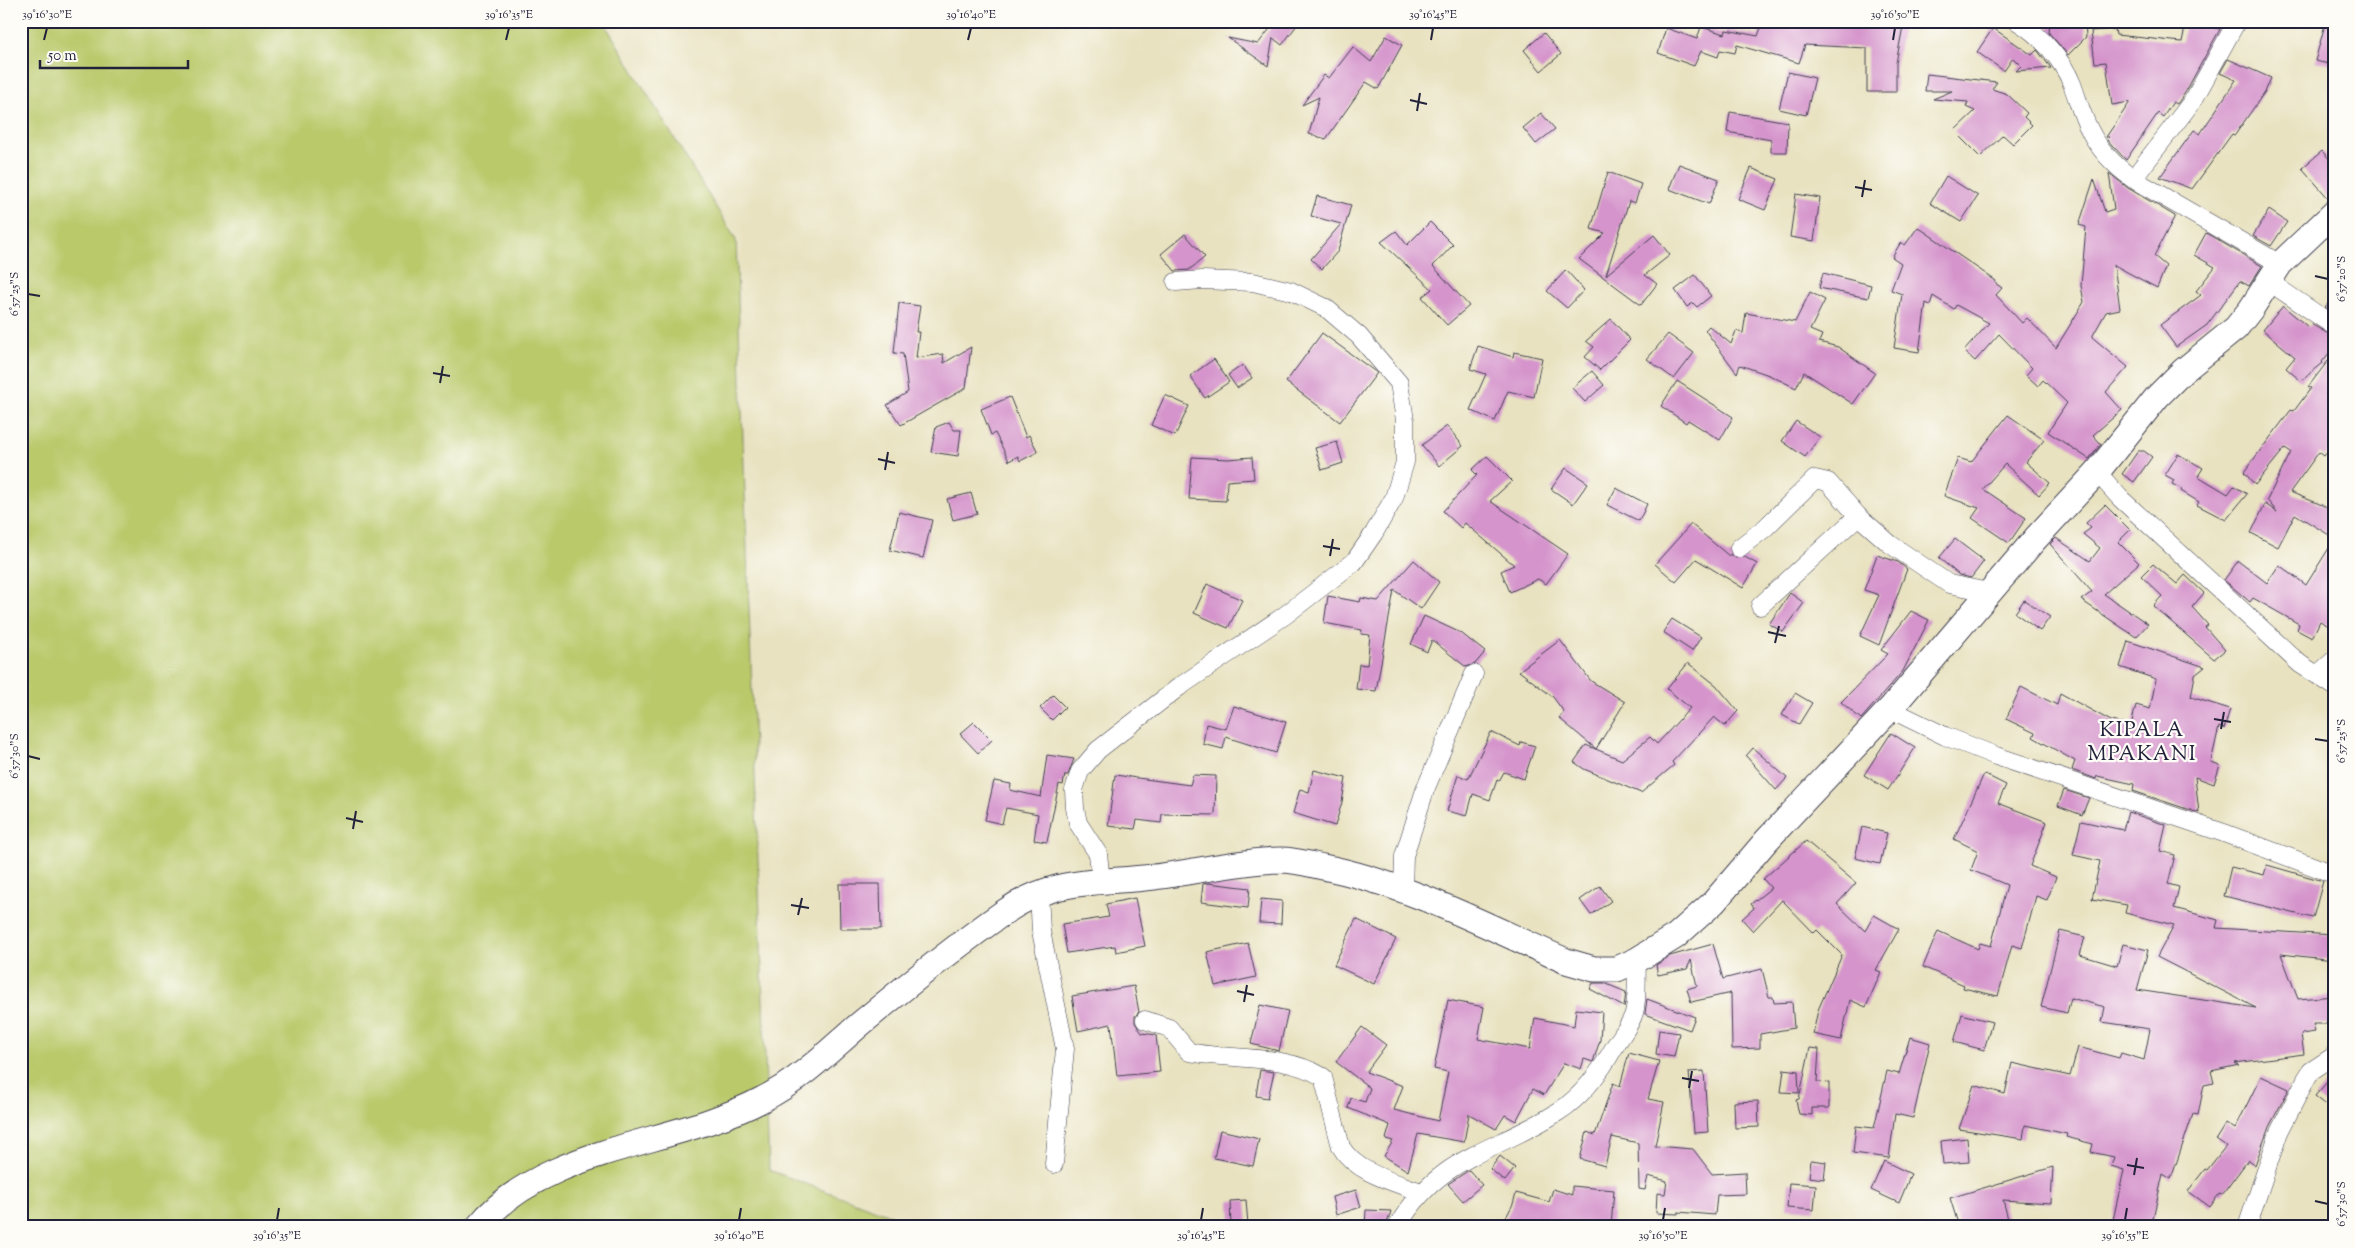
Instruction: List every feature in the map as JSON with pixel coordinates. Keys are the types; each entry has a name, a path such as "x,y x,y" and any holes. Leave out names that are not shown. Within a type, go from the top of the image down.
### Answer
{"main road":[{"path":"478,1227 493,1209 513,1194 559,1169 713,1120 763,1099 798,1076 921,973 1004,912 1027,897 1066,884 1153,878 1283,860 1355,873 1403,890 1566,960 1594,969 1617,968 1637,960 1676,936 1714,902 1766,841 1890,710 2066,503 2097,472 2157,397 2183,371 2236,328 2251,309 2274,272 2334,213"}],"street":[{"path":"2017,21 2041,40 2060,62 2072,83 2090,132 2114,165 2274,272 2334,326"},
{"path":"2133,179 2194,99 2237,21"},
{"path":"1101,881 1098,854 1078,824 1074,790 1080,771 1098,750 1180,687 1284,616 1354,562 1374,533 1394,498 1406,462 1405,420 1400,383 1359,336 1326,308 1291,291 1253,282 1202,280 1176,282"},
{"path":"2097,472 2120,498 2300,664 2334,686"},
{"path":"1739,548 1764,528 1814,480 1828,482 1858,516 1890,544 1948,584 1989,592"},
{"path":"1760,606 1858,516"},
{"path":"2318,675 2334,660"},
{"path":"1403,890 1404,856 1425,790 1474,674"},
{"path":"1890,710 1945,736 1988,752 2224,833 2334,874"},
{"path":"1040,894 1041,931 1064,1049 1054,1164"},
{"path":"1397,1227 1407,1210 1422,1192 1448,1169 1468,1156 1536,1125 1560,1111 1582,1092 1602,1069 1634,1013 1637,960"},
{"path":"1145,1020 1169,1028 1189,1052 1222,1058 1289,1062 1323,1077 1341,1147 1347,1157 1358,1166 1387,1180 1422,1192"},
{"path":"2247,1227 2279,1132 2311,1071 2334,1056"}],"green space":[{"path":"21,21 603,21 736,240 769,1170 922,1227 21,1227"}],"building":[{"path":"1276,21 1300,21 1282,45 1273,38 1268,66 1228,38 1258,44"},
{"path":"1785,21 1816,23 1816,21 1904,21 1896,63 1896,92 1867,92 1867,48 1805,45 1799,63 1737,45 1735,53 1720,50 1718,57 1701,51 1694,66 1658,53 1666,28 1697,39 1701,27 1725,34 1726,30 1758,36 1763,22 1785,27"},
{"path":"2050,21 2085,21 2086,37 2068,55 2049,33"},
{"path":"2326,21 2334,21 2334,65 2315,61"},
{"path":"2186,22 2220,29 2185,93 2177,104 2173,102 2163,117 2158,113 2126,160 2108,140 2109,137 2106,137 2130,102 2112,105 2106,62 2095,63 2091,31 2115,29 2116,35 2182,42"},
{"path":"1993,28 2032,55 2037,50 2051,68 2016,71 2021,66 2013,58 2004,71 1977,52"},
{"path":"1544,33 1561,54 1541,71 1524,50"},
{"path":"1386,36 1402,45 1378,89 1366,82 1326,139 1309,134 1319,97 1302,105 1324,75 1329,78 1353,47 1371,62"},
{"path":"2228,59 2271,78 2266,90 2235,135 2232,134 2192,189 2160,177 2194,130 2200,134 2236,80 2220,73"},
{"path":"1788,72 1815,78 1806,115 1779,109"},
{"path":"1927,74 1997,82 1992,89 2007,94 2027,113 2024,117 2032,125 2013,144 2003,135 1980,157 1954,131 1975,111 1966,107 1968,102 1933,99 1952,91 1925,91"},
{"path":"1730,112 1788,122 1787,152 1771,152 1771,140 1727,132"},
{"path":"1541,113 1555,129 1536,144 1523,128"},
{"path":"2322,151 2334,164 2334,199 2330,200 2302,168"},
{"path":"1679,164 1719,179 1709,204 1669,189"},
{"path":"1751,168 1778,179 1765,210 1738,199"},
{"path":"1608,172 1641,184 1635,203 1629,201 1606,275 1654,235 1670,255 1645,275 1657,284 1641,305 1579,259 1605,233 1591,229"},
{"path":"2109,173 2128,188 2175,216 2154,256 2166,266 2157,288 2114,265 2120,309 2106,312 2092,337 2128,367 2106,392 2122,410 2093,435 2101,444 2089,459 2048,432 2067,403 2043,380 2038,386 2026,375 2032,368 1999,334 1975,361 1964,351 1989,323 1956,305 1954,309 1933,296 1930,305 1926,303 1919,352 1894,348 1902,294 1891,290 1901,263 1892,257 1901,242 1905,245 1918,227 1996,281 1995,283 2002,288 1996,295 2022,323 2027,318 2056,348 2084,302 2081,286 2086,227 2079,225 2094,179 2105,212 2114,209"},
{"path":"1946,176 1978,196 1961,222 1930,203"},
{"path":"1796,194 1820,198 1814,241 1790,237"},
{"path":"1317,196 1351,205 1338,251 1322,269 1311,259 1341,224 1311,216"},
{"path":"2269,210 2287,222 2271,246 2253,236"},
{"path":"1430,222 1453,245 1433,266 1469,306 1447,325 1422,297 1432,289 1381,242 1396,231 1407,245"},
{"path":"2206,233 2262,266 2249,286 2240,281 2207,325 2176,347 2160,325 2201,295 2196,291 2215,267 2194,255"},
{"path":"1185,234 1205,257 1189,270 1175,271 1161,254"},
{"path":"1566,270 1584,290 1567,308 1547,291"},
{"path":"1823,273 1871,285 1868,298 1819,288"},
{"path":"1695,275 1711,296 1697,307 1693,303 1687,307 1675,290"},
{"path":"1810,292 1825,300 1810,330 1822,335 1819,342 1838,347 1875,373 1853,404 1804,372 1796,388 1769,375 1740,365 1737,373 1705,330 1709,326 1731,344 1736,331 1743,333 1746,313 1795,322"},
{"path":"2334,297 2334,313 2325,307"},
{"path":"899,303 920,306 916,332 919,332 916,358 943,354 944,363 971,347 966,388 901,425 887,405 908,392 903,354 894,353"},
{"path":"2283,306 2308,327 2311,324 2334,337 2334,347 2323,363 2301,381 2286,368 2295,357 2263,330"},
{"path":"1611,319 1630,340 1600,370 1585,357 1594,347 1586,341"},
{"path":"1322,333 1377,373 1340,422 1286,382"},
{"path":"1668,334 1694,353 1674,379 1647,359"},
{"path":"1478,346 1513,357 1514,352 1542,358 1534,397 1508,391 1495,421 1470,410 1486,374 1470,369"},
{"path":"2334,353 2334,443 2324,456 2319,452 2290,492 2322,505 2334,513 2334,538 2295,514 2278,547 2251,533 2265,504 2277,512 2267,500 2291,452 2285,448 2255,485 2244,472 2291,410 2294,411 2311,388 2308,387"},
{"path":"1214,359 1229,382 1205,398 1190,376"},
{"path":"1243,365 1252,378 1237,388 1228,375"},
{"path":"1592,371 1604,385 1585,402 1572,388"},
{"path":"1677,381 1733,417 1720,440 1688,420 1686,423 1661,406"},
{"path":"1165,395 1189,406 1175,436 1151,425"},
{"path":"1010,397 1026,437 1029,435 1038,452 1020,461 1018,456 1009,461 995,433 991,435 981,409"},
{"path":"2008,415 2044,440 2026,462 2050,483 2039,495 2005,464 1983,489 2026,518 2009,543 1972,518 1979,508 1944,496 1958,458 1971,462"},
{"path":"1796,421 1820,437 1805,457 1782,441"},
{"path":"949,422 954,430 961,430 958,456 931,452 936,427"},
{"path":"1447,426 1463,446 1439,466 1422,445"},
{"path":"1337,442 1343,463 1322,470 1315,448"},
{"path":"2138,451 2144,451 2152,457 2134,482 2122,474"},
{"path":"2178,454 2203,468 2198,476 2228,494 2234,486 2247,494 2226,520 2197,505 2199,502 2172,484 2174,480 2165,475"},
{"path":"1487,456 1512,481 1490,501 1568,554 1546,584 1538,579 1510,592 1501,571 1514,565 1465,523 1461,528 1443,511 1477,475 1472,470"},
{"path":"1192,457 1228,459 1252,457 1254,479 1227,481 1226,501 1189,499"},
{"path":"1566,468 1588,483 1573,504 1551,489"},
{"path":"1616,488 1647,504 1639,521 1607,505"},
{"path":"971,493 977,514 953,520 947,499"},
{"path":"2105,505 2130,530 2118,542 2139,563 2104,594 2148,624 2136,637 2081,600 2092,592 2050,544 2056,538 2090,561 2100,548 2083,534 2091,528 2086,523"},
{"path":"899,512 932,520 923,558 890,550"},
{"path":"1691,524 1729,556 1730,554 1735,558 1745,557 1757,564 1743,588 1696,559 1676,582 1655,564"},
{"path":"1955,539 1984,561 1971,578 1959,575 1939,558"},
{"path":"2334,540 2334,629 2320,621 2312,638 2297,630 2299,624 2253,598 2250,602 2224,580 2238,561 2267,583 2279,565 2306,585"},
{"path":"1877,555 1898,562 1907,569 1879,645 1860,636 1879,595 1864,590"},
{"path":"1414,560 1439,582 1421,609 1394,590 1376,691 1356,689 1359,664 1367,665 1370,635 1361,634 1362,630 1324,623 1328,596 1360,602 1361,598 1378,601"},
{"path":"2153,564 2177,584 2185,575 2204,593 2192,607 2208,625 2205,627 2225,650 2214,659 2153,606 2162,596 2141,576"},
{"path":"1207,584 1242,600 1228,628 1194,613"},
{"path":"1790,593 1804,603 1783,632 1769,624"},
{"path":"2024,600 2050,617 2040,631 2015,613"},
{"path":"1911,611 1929,620 1903,671 1861,719 1841,702 1888,654 1881,650"},
{"path":"1424,616 1461,633 1485,652 1475,664 1466,667 1432,640 1427,652 1411,644"},
{"path":"1672,619 1701,637 1692,651 1663,632"},
{"path":"1560,640 1591,681 1625,702 1596,749 1559,718 1564,712 1553,697 1519,671"},
{"path":"2128,641 2205,667 2195,675 2191,697 2230,709 2224,729 2219,727 2211,762 2220,765 2214,784 2195,777 2199,813 2133,791 2134,784 2097,776 2096,779 2072,770 2075,761 2033,737 2035,733 2006,719 2021,687 2057,705 2060,693 2111,721 2131,725 2136,705 2150,709 2156,679 2120,667"},
{"path":"1688,663 1716,685 1738,711 1725,726 1714,717 1672,762 1674,765 1641,793 1584,769 1574,762 1586,745 1622,760 1650,737 1657,744 1690,708 1667,689"},
{"path":"1795,693 1812,703 1799,724 1782,715"},
{"path":"1053,695 1065,707 1052,720 1040,708"},
{"path":"1234,706 1286,722 1276,753 1226,737 1223,749 1203,744 1206,724 1226,729"},
{"path":"974,722 992,740 978,753 960,734"},
{"path":"1491,732 1520,746 1521,742 1535,746 1524,779 1504,772 1499,781 1497,780 1490,800 1473,794 1467,816 1447,811 1458,775 1468,779"},
{"path":"1891,733 1915,748 1888,790 1864,775"},
{"path":"1753,748 1787,778 1776,790 1746,756"},
{"path":"1047,755 1074,759 1068,775 1065,775 1063,785 1059,784 1047,842 1034,840 1038,814 1006,808 1002,824 985,820 994,781 1011,784 1010,790 1041,797"},
{"path":"1314,770 1346,778 1335,826 1293,813 1300,789 1309,792"},
{"path":"1984,774 2006,785 1998,803 2047,822 2030,866 2056,877 2047,900 2036,896 2022,948 2012,945 1998,996 1963,988 1964,985 1923,967 1938,931 1978,949 1980,943 1991,946 2007,885 1971,870 1978,851 1954,839"},
{"path":"1115,775 1190,785 1193,775 1216,776 1215,815 1162,814 1161,823 1137,820 1135,829 1108,826"},
{"path":"2064,790 2089,798 2082,815 2058,806"},
{"path":"2128,812 2166,825 2160,851 2175,855 2168,884 2179,887 2174,908 2218,920 2216,928 2334,935 2334,960 2281,954 2298,999 2334,996 2334,1024 2313,1024 2315,1032 2301,1034 2304,1054 2235,1063 2239,1065 2211,1071 2214,1083 2204,1085 2198,1115 2193,1114 2171,1179 2163,1174 2151,1227 2113,1220 2124,1170 2111,1166 2114,1157 2091,1152 2093,1144 2066,1137 2067,1134 2025,1125 2023,1139 1959,1129 1974,1085 2005,1094 2012,1063 2070,1076 2078,1047 2119,1058 2121,1053 2144,1060 2150,1029 2102,1022 2105,1007 2071,998 2067,1013 2041,1007 2060,931 2085,937 2080,955 2117,966 2123,944 2148,950 2137,990 2256,1008 2157,957 2174,925 2125,913 2127,905 2092,899 2100,861 2073,855 2081,821 2123,830"},
{"path":"1862,827 1887,833 1880,864 1855,858"},
{"path":"1806,841 1856,883 1837,904 1865,931 1874,915 1899,929 1876,970 1881,972 1866,1007 1850,1000 1841,1040 1813,1034 1818,1010 1842,955 1817,930 1814,933 1782,900 1753,931 1742,919 1754,908 1751,904 1771,888 1763,879"},
{"path":"2267,865 2323,881 2313,918 2224,896 2231,867 2264,875"},
{"path":"839,884 880,884 881,929 840,929"},
{"path":"1203,884 1250,888 1248,908 1201,902"},
{"path":"1600,886 1611,901 1591,915 1580,900"},
{"path":"1135,898 1145,946 1116,952 1115,946 1067,953 1062,924 1109,917 1106,904"},
{"path":"1261,899 1282,901 1281,924 1259,923"},
{"path":"1356,919 1396,939 1374,984 1334,965"},
{"path":"1248,943 1256,977 1215,986 1207,952"},
{"path":"1713,944 1723,979 1762,969 1769,997 1773,997 1774,1003 1792,1002 1794,1028 1760,1034 1760,1048 1732,1049 1731,993 1691,1002 1687,989 1697,986 1691,960 1687,969 1658,975 1656,965 1670,956"},
{"path":"1593,983 1604,983 1626,992 1624,1007 1590,989"},
{"path":"1134,986 1139,1012 1135,1016 1135,1023 1142,1033 1156,1035 1160,1072 1117,1076 1111,1024 1078,1031 1072,996"},
{"path":"1647,999 1695,1017 1690,1030 1645,1014"},
{"path":"1448,1000 1484,1007 1478,1039 1530,1049 1535,1018 1574,1026 1576,1009 1602,1012 1600,1040 1593,1062 1584,1059 1581,1069 1564,1063 1544,1095 1533,1089 1516,1121 1505,1115 1496,1129 1469,1114 1464,1142 1418,1134 1408,1171 1384,1156 1393,1141 1386,1139 1390,1125 1348,1108 1351,1098 1365,1102 1370,1088 1336,1062 1362,1027 1386,1045 1366,1072 1403,1086 1394,1110 1438,1121 1448,1072 1434,1069"},
{"path":"1260,1005 1288,1011 1279,1051 1251,1044"},
{"path":"1962,1014 1992,1022 1984,1050 1954,1042"},
{"path":"1659,1030 1679,1033 1674,1057 1656,1054"},
{"path":"1910,1037 1930,1043 1913,1118 1895,1114 1889,1158 1853,1153 1856,1126 1874,1128 1887,1071 1899,1074"},
{"path":"1810,1048 1819,1049 1817,1082 1829,1083 1829,1108 1812,1108 1812,1115 1799,1114 1796,1100 1799,1099"},
{"path":"1629,1053 1659,1061 1648,1099 1664,1102 1655,1146 1693,1149 1712,1174 1745,1172 1746,1194 1717,1195 1715,1215 1678,1212 1678,1214 1656,1213 1657,1193 1665,1194 1667,1181 1648,1176 1645,1190 1639,1189 1638,1143 1612,1137 1605,1166 1580,1159 1587,1132 1595,1135 1613,1083 1620,1086"},
{"path":"1784,1069 1798,1071 1799,1093 1781,1092"},
{"path":"1260,1070 1274,1072 1268,1098 1256,1096"},
{"path":"1704,1071 1708,1132 1694,1133 1689,1072"},
{"path":"2334,1074 2334,1111 2315,1096"},
{"path":"2261,1076 2289,1089 2269,1127 2255,1165 2248,1160 2222,1195 2219,1194 2210,1207 2188,1191 2226,1146 2216,1139 2226,1123 2235,1129"},
{"path":"1758,1101 1759,1127 1735,1128 1734,1102"},
{"path":"1220,1130 1259,1139 1253,1166 1214,1158"},
{"path":"1967,1138 1969,1162 1943,1164 1941,1141"},
{"path":"1500,1156 1515,1168 1505,1181 1490,1169"},
{"path":"1811,1160 1826,1162 1824,1179 1809,1177"},
{"path":"1884,1161 1911,1174 1899,1203 1871,1190"},
{"path":"2053,1167 2051,1203 2003,1200 2008,1219 1983,1227 1959,1227 1950,1198"},
{"path":"1469,1170 1482,1185 1463,1201 1448,1184"},
{"path":"1789,1183 1816,1185 1814,1210 1787,1208"},
{"path":"1572,1186 1614,1190 1611,1227 1501,1227 1513,1204 1516,1193 1549,1202 1553,1189 1572,1195"},
{"path":"1356,1190 1361,1207 1336,1215 1332,1197"},
{"path":"1246,1200 1248,1225 1231,1226 1230,1201"},
{"path":"1366,1210 1391,1211 1386,1227 1365,1226"}],"district":[{"name":"KIPALA MPAKANI","path":"2142,741"}]}
